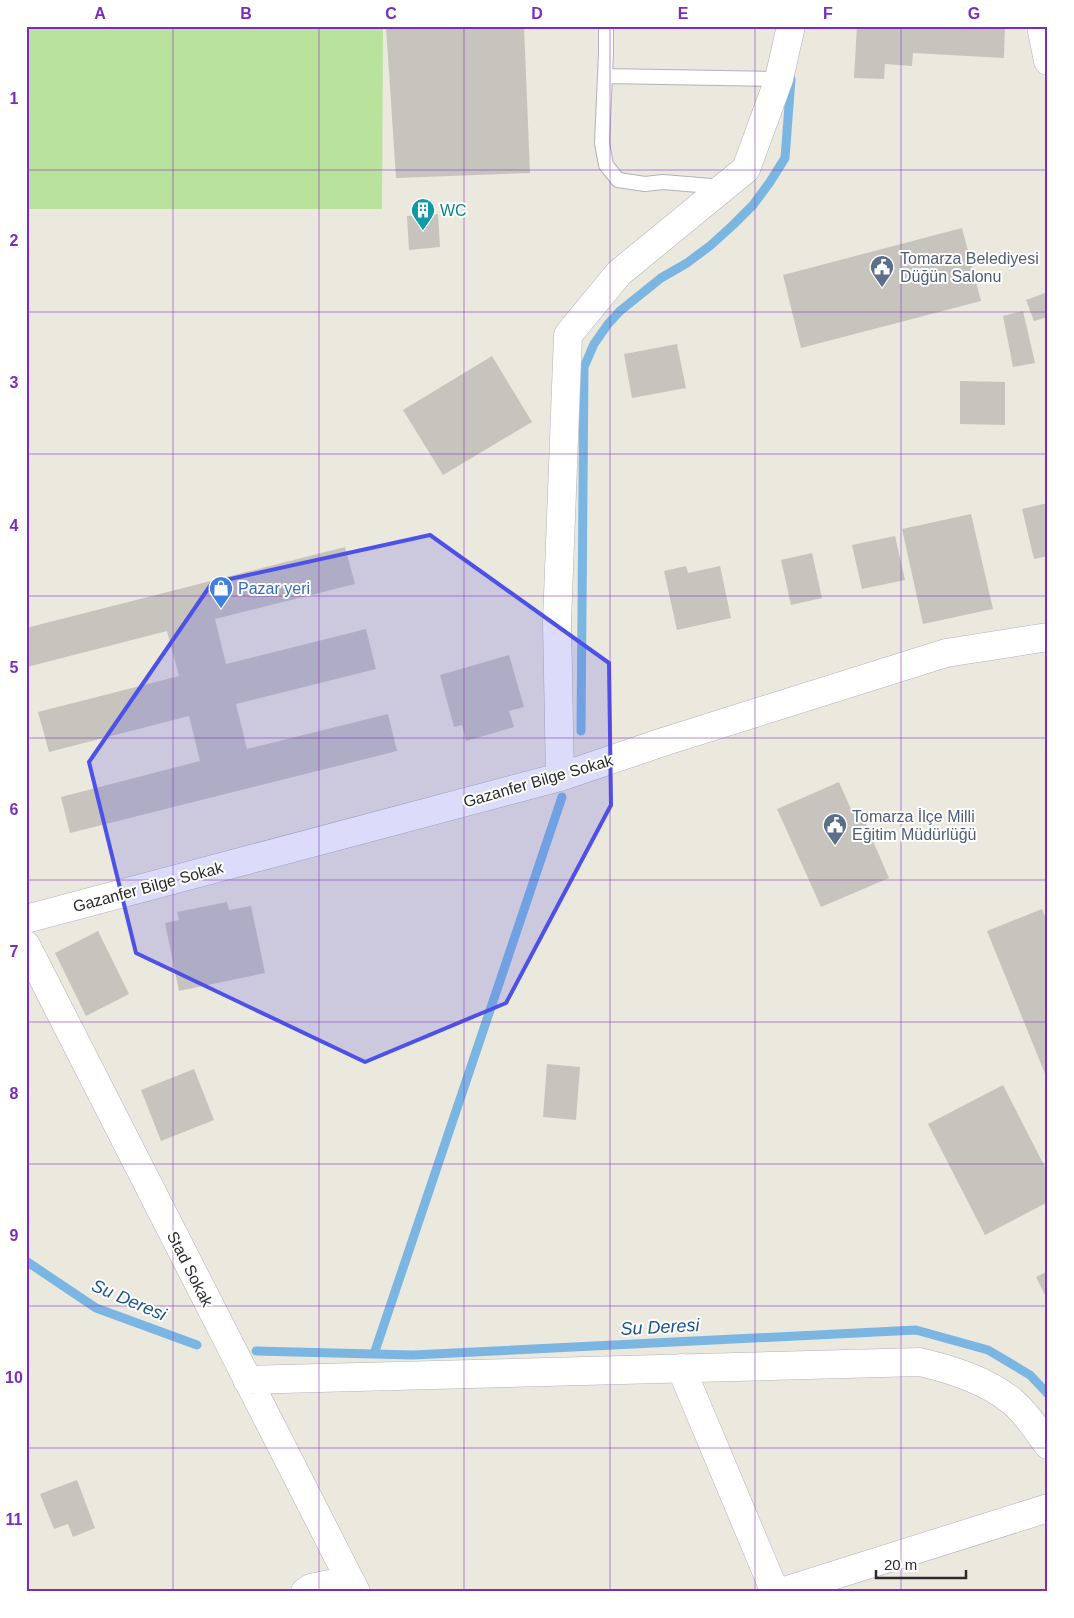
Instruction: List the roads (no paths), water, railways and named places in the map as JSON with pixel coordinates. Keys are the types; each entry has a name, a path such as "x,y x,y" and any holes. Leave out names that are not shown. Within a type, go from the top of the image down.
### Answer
{"street":[{"path":"560,777 557,622 568,335 619,273 746,169 779,79 791,26"},
{"path":"1041,26 1048,61"},
{"name":"Gazanfer Bilge Sokak","path":"26,919 560,777 666,740 946,652 1046,644"},
{"name":"Stad Sokak","path":"26,945 353,1586"},
{"path":"247,1380 920,1362 972,1378 994,1389 1014,1403 1048,1444"},
{"path":"680,1368 775,1592"},
{"path":"781,1592 1048,1508"},
{"path":"306,1592 311,1588 353,1586"}],"lane":[{"path":"606,26 602,143 606,165 618,180 645,184 663,182 724,188"},
{"path":"605,76 779,79"}],"waterway":[{"path":"581,731 584,367 594,344 620,311 661,278 687,263 711,245 753,205 770,182 785,158 791,79"},
{"path":"374,1354 562,797"},
{"name":"Su Deresi","path":"26,1261 96,1308 197,1345"},
{"name":"Su Deresi","path":"256,1351 413,1355 916,1330 988,1350 1030,1375 1048,1394"}],"place":[{"name":"WC","path":"423,231"},
{"name":"Tomarza Belediyesi Düğün Salonu","path":"882,288"},
{"name":"Pazar yeri","path":"221,609"},
{"name":"Tomarza İlçe Milli Eğitim Müdürlüğü","path":"835,846"}]}
